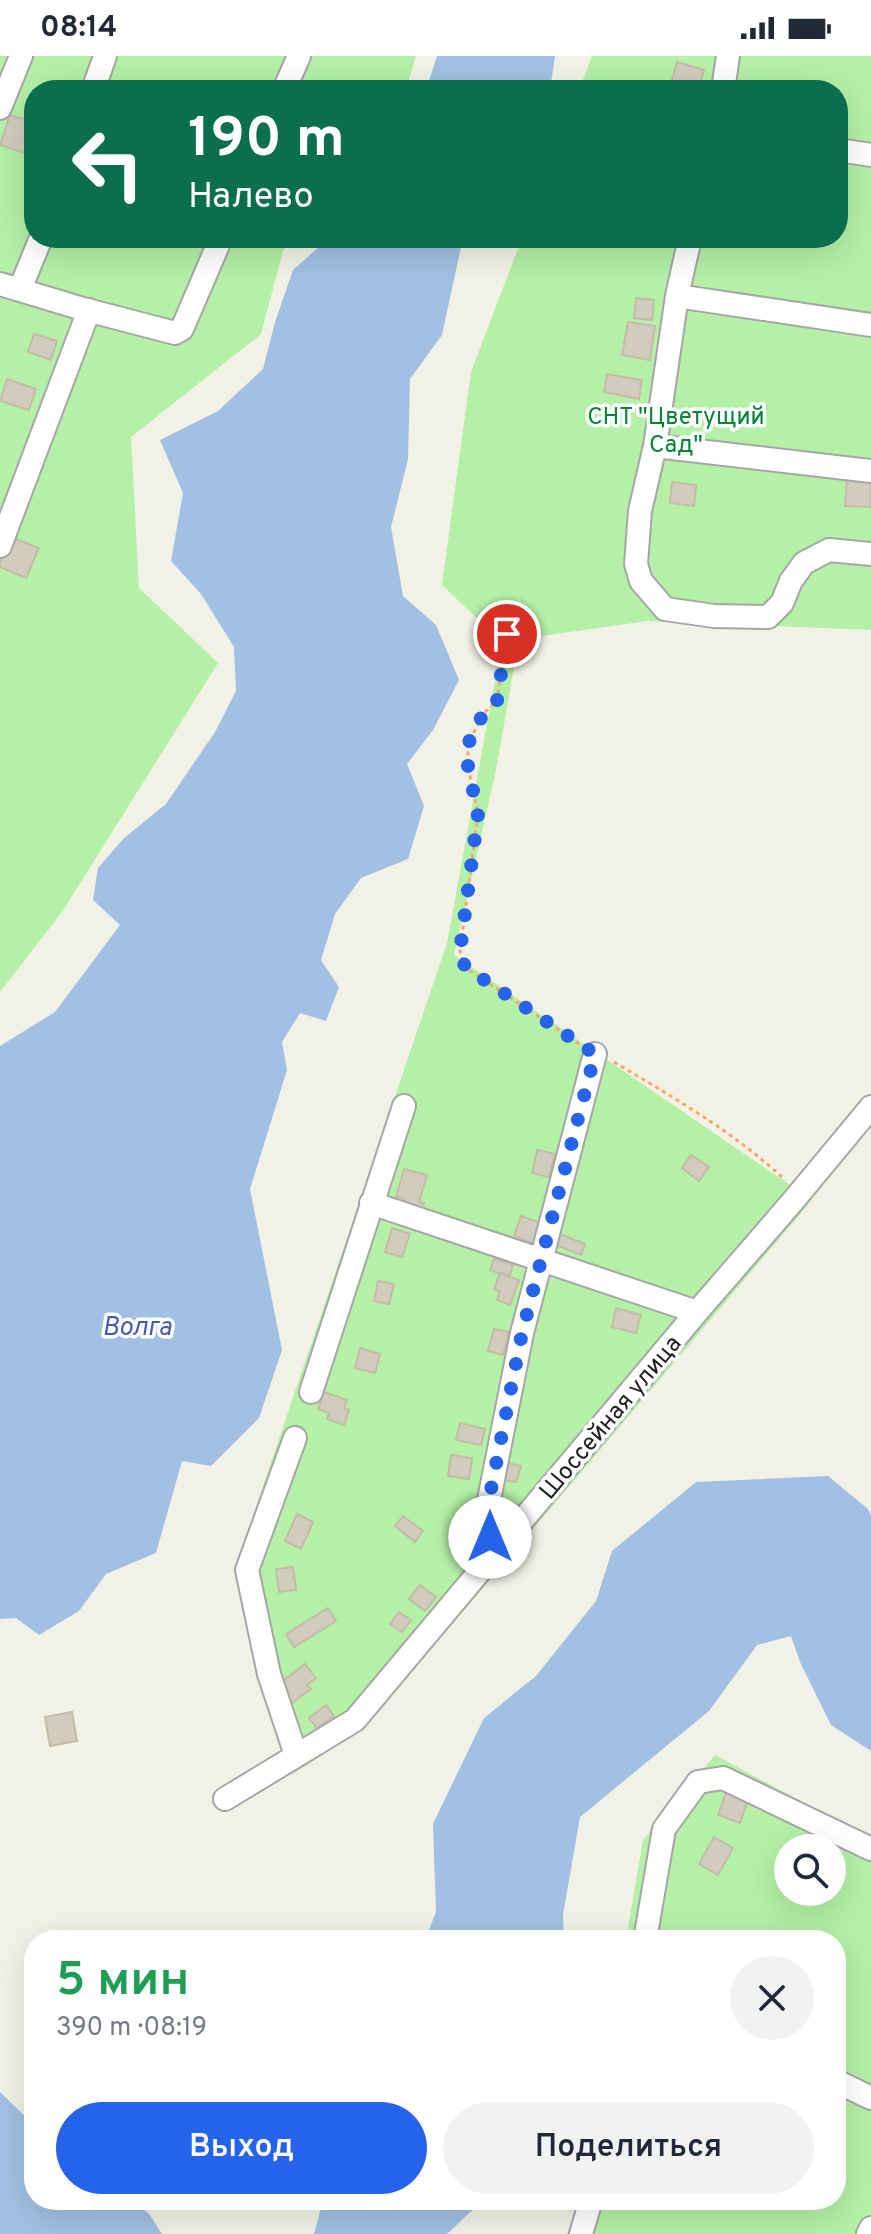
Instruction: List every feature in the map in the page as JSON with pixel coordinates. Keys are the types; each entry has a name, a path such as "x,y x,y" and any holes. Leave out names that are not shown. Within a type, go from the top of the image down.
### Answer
{"street":[{"path":"0,108 21,56"},
{"path":"97,80 105,56"},
{"path":"288,80 299,56"},
{"path":"724,80 728,56"},
{"path":"848,152 871,155"},
{"path":"35,248 10,287 175,333 182,329 217,248"},
{"path":"688,248 677,296 655,446 640,511 636,564 641,581 665,609 714,616 768,617 782,603 791,581 804,563 829,550 871,554"},
{"path":"677,296 871,325"},
{"path":"0,546 89,310"},
{"path":"655,446 871,471"},
{"path":"500,1549 490,1537 486,1515 522,1333 595,1054"},
{"path":"311,1392 404,1106"},
{"name":"Шоссейная улица","path":"225,1799 355,1720 871,1107"},
{"path":"371,1203 697,1312"},
{"path":"295,1438 247,1570 269,1674 296,1755"},
{"path":"647,1930 664,1829 698,1782 723,1778 871,1849"},
{"path":"846,2086 871,2098"},
{"path":"581,2234 588,2210"},
{"path":"868,2234 871,2228"}],"path":[{"path":"507,634 497,701 483,714 468,744 468,767 478,814 460,951 465,967 595,1054 705,1116 760,1157 799,1194"}],"green space":[{"path":"0,56 416,56 409,80 24,80 24,248 286,248 261,334 131,437 139,588 218,663 62,912 0,992"},
{"name":"СНТ \"Цветущий Сад\"","path":"592,56 871,56 871,630 648,621 519,639 495,775 454,955 812,1200 365,1727 293,1774 282,1755 262,1689 237,1563 447,943 502,642 442,585 471,372 518,248 848,248 848,80 583,80"},
{"path":"715,1755 871,1839 871,2234 567,2234 579,2210 846,2210 846,1930 628,1930 643,1840"}],"water":[{"path":"437,56 555,56 551,80 429,80"},
{"name":"Волга","path":"318,248 461,248 442,335 410,379 408,459 391,527 403,596 436,625 459,680 433,730 407,764 424,806 408,859 361,878 335,914 321,960 339,987 326,1021 300,1013 282,1042 287,1070 250,1189 282,1350 259,1418 211,1466 182,1461 156,1553 106,1574 79,1611 39,1635 16,1618 0,1619 0,1046 55,1012 120,925 93,900 98,868 124,838 166,804 215,732 236,691 234,647 201,594 171,561 183,493 160,440 218,411 263,369 293,270"},
{"path":"828,1476 868,1509 871,1516 871,1751 831,1725 800,1662 791,1636 757,1645 709,1711 580,1817 563,1915 564,1930 429,1930 436,1912 433,1824 484,1718 536,1676 596,1601 612,1551 696,1482"},
{"path":"0,2092 24,2115 24,2210 144,2210 162,2234 0,2234"},
{"path":"320,2210 472,2210 447,2234 314,2234"}],"building":[{"path":"677,62 704,70 701,80 672,80"},
{"path":"10,115 24,120 24,153 0,145"},
{"path":"636,298 654,300 652,320 634,318"},
{"path":"628,322 655,326 650,360 622,355"},
{"path":"34,334 57,341 51,360 28,352"},
{"path":"607,374 642,380 639,399 604,392"},
{"path":"7,379 36,389 29,410 0,401"},
{"path":"847,479 871,481 871,507 845,506"},
{"path":"672,482 696,485 694,506 670,503"},
{"path":"11,537 39,548 26,578 0,567"},
{"path":"537,1150 555,1154 549,1177 532,1173"},
{"path":"691,1155 709,1167 699,1181 682,1168"},
{"path":"404,1169 427,1175 419,1202 424,1203 421,1211 403,1206 405,1199 396,1197"},
{"path":"521,1216 541,1223 534,1243 514,1236"},
{"path":"392,1228 410,1234 402,1257 385,1252"},
{"path":"560,1234 585,1244 581,1255 556,1245"},
{"path":"494,1259 513,1265 509,1277 490,1270"},
{"path":"500,1273 519,1280 510,1305 497,1300 500,1292 494,1289"},
{"path":"378,1281 394,1284 389,1304 374,1301"},
{"path":"616,1308 641,1315 636,1333 612,1327"},
{"path":"494,1329 509,1332 503,1355 488,1351"},
{"path":"360,1348 380,1354 375,1373 355,1368"},
{"path":"324,1392 347,1400 344,1408 349,1410 344,1425 327,1419 329,1413 318,1409"},
{"path":"460,1423 485,1429 481,1445 456,1440"},
{"path":"451,1455 472,1458 469,1479 448,1476"},
{"path":"504,1462 521,1466 516,1482 500,1479"},
{"path":"297,1514 313,1522 301,1549 285,1541"},
{"path":"403,1516 423,1531 415,1542 395,1526"},
{"path":"293,1567 296,1590 279,1592 276,1569"},
{"path":"420,1585 436,1597 425,1611 409,1599"},
{"path":"328,1608 336,1621 294,1647 286,1634"},
{"path":"399,1612 411,1620 402,1632 390,1624"},
{"path":"305,1664 316,1678 307,1685 311,1689 289,1705 275,1687"},
{"path":"326,1705 334,1716 317,1728 309,1718"},
{"path":"72,1712 77,1741 50,1746 45,1717"},
{"path":"726,1793 748,1800 740,1823 718,1815"},
{"path":"714,1837 733,1848 718,1875 699,1864"}],"route":[{"path":"490,1537 486,1515 522,1333 595,1054 465,967 460,951 478,814 468,767 468,744 483,714 497,701 507,634"}]}
